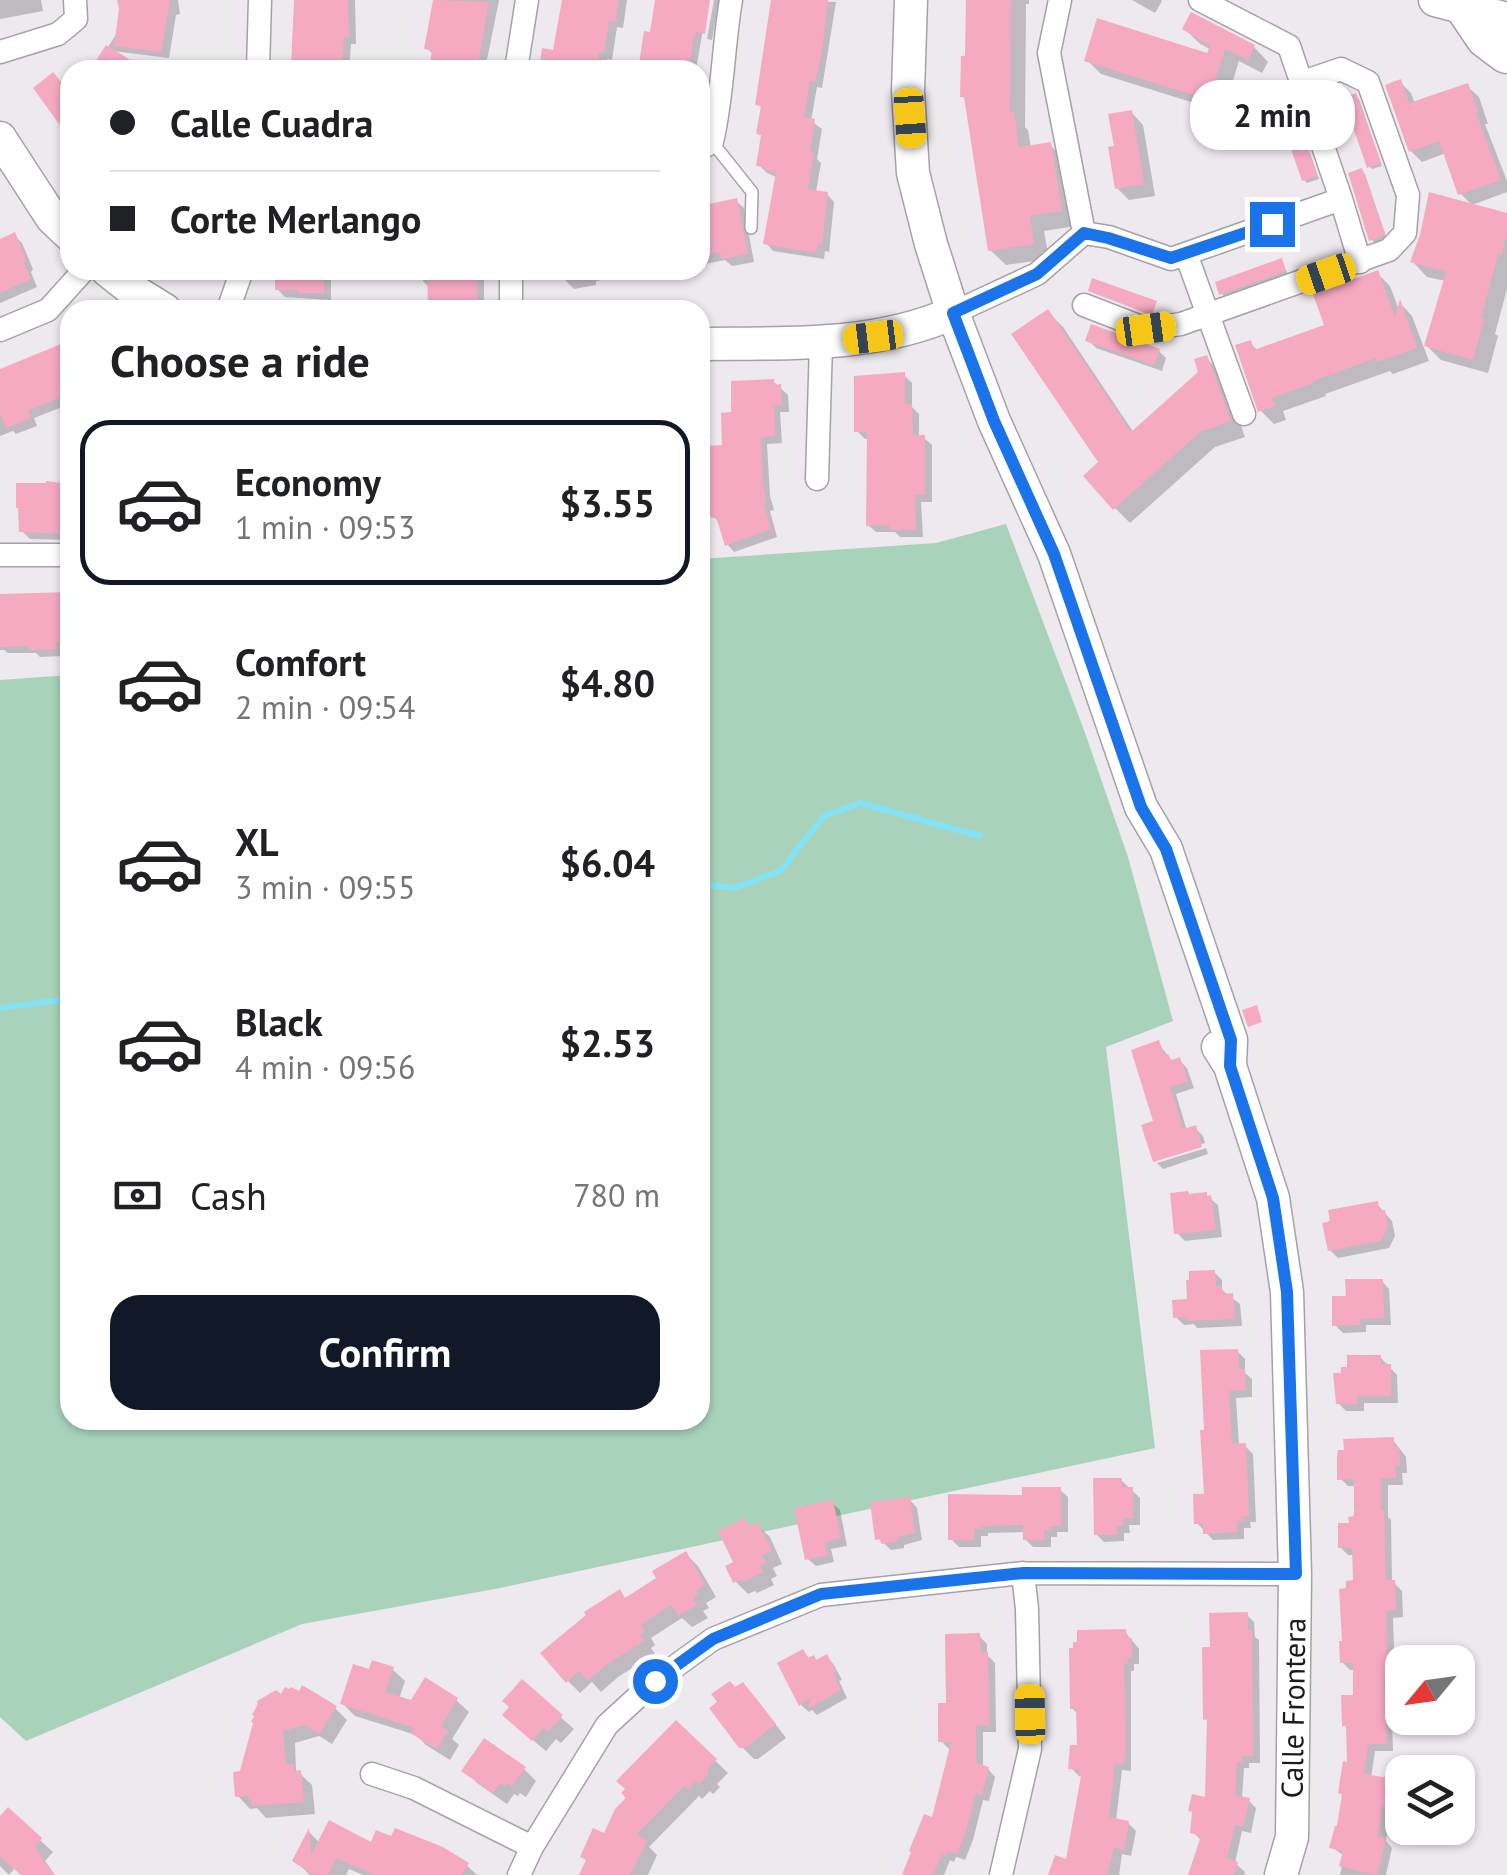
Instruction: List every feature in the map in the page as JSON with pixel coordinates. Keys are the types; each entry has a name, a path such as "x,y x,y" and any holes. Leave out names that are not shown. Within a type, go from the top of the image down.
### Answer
{"highway":[{"path":"1470,9 1486,36 1507,52"}],"street":[{"path":"0,52 58,34 76,19 75,0"},
{"path":"258,60 260,0"},
{"path":"517,60 526,0"},
{"path":"710,136 720,111 731,0"},
{"name":"Calle Frontera","path":"911,0 908,91 914,172 931,244 994,421 1054,554 1141,807 1166,849 1231,1040 1230,1066 1273,1198 1287,1292 1296,1574 1292,1837 1281,1875"},
{"path":"1060,0 1049,53 1084,233"},
{"path":"1200,0 1289,46 1360,262"},
{"path":"1084,305 1146,329 1181,324 1360,262 1389,250 1405,234 1408,195 1368,82 1341,69 1300,83"},
{"path":"0,138 60,226"},
{"path":"1084,233 1171,258 1340,199"},
{"path":"710,344 821,343 924,326 1037,274 1084,233"},
{"path":"1186,254 1244,414"},
{"path":"0,330 48,310 75,280"},
{"path":"120,280 148,300"},
{"path":"817,479 821,343"},
{"path":"0,555 60,556"},
{"path":"519,1875 607,1725 655,1681 713,1639 821,1594 1023,1573 1296,1574"},
{"path":"1001,1875 1030,1749 1028,1609 1023,1573"},
{"path":"372,1774 414,1788 532,1847"}],"lane":[{"path":"710,150 752,192 751,228"}],"green space":[{"path":"1006,524 1128,857 1173,1021 1106,1047 1155,1448 500,1588 302,1624 26,1741 0,1717 0,680 60,676 60,1430 710,1430 710,558 936,543"}],"building":[{"path":"117,0 170,0 161,52 114,46"},
{"path":"294,0 348,0 349,37 344,37 343,60 291,60"},
{"path":"433,0 489,2 479,60 430,60 432,50 424,49"},
{"path":"562,0 619,0 615,22 609,21 604,53 599,52 598,60 540,60 542,48 553,50"},
{"path":"655,0 710,0 705,34 694,34 690,60 640,60 644,31 650,32"},
{"path":"771,0 828,0 822,50 815,82 810,81 804,117 815,119 808,189 828,192 822,245 818,244 816,253 763,244 776,172 756,166 761,106 755,105"},
{"path":"966,0 1011,0 1010,112 1014,111 1019,147 1051,142 1062,211 1030,216 1034,244 988,251 964,97 960,97"},
{"path":"1191,12 1255,45 1248,60 1225,49 1209,100 1084,61 1097,18 1207,53 1210,46 1182,29"},
{"path":"106,45 130,60 96,60"},
{"path":"53,72 60,81 60,125 33,88"},
{"path":"1401,79 1409,103 1468,83 1501,180 1458,195 1439,141 1409,152 1385,85"},
{"path":"1356,93 1381,163 1367,168 1343,98"},
{"path":"1294,107 1317,176 1302,181 1278,112"},
{"path":"1132,110 1144,184 1115,189 1108,147 1114,146 1108,114"},
{"path":"1362,168 1385,233 1369,241 1348,173"},
{"path":"1429,192 1507,213 1507,234 1501,255 1498,254 1473,360 1424,346 1446,272 1410,262"},
{"path":"737,198 748,254 722,259 720,252 710,254 710,204"},
{"path":"15,232 31,279 0,293 0,239"},
{"path":"1282,258 1286,271 1219,295 1215,282"},
{"path":"1378,270 1395,317 1400,299 1417,348 1313,381 1272,398 1275,406 1258,412 1235,345 1251,340 1254,350 1324,325 1313,294"},
{"path":"1092,278 1157,301 1153,313 1088,291"},
{"path":"275,280 324,280 324,293 275,290"},
{"path":"427,280 476,280 478,300 428,300"},
{"path":"1048,309 1131,432 1198,372 1194,359 1207,355 1231,421 1200,432 1113,510 1083,476 1098,462 1011,334"},
{"path":"1091,324 1160,349 1154,365 1085,341"},
{"path":"60,344 60,398 28,410 31,418 6,428 0,413 0,369"},
{"path":"905,372 905,404 912,404 913,435 925,435 925,495 915,495 916,530 866,526 867,432 854,432 854,376"},
{"path":"774,379 774,385 781,384 782,405 774,406 775,436 761,437 767,503 764,504 771,529 725,546 716,517 710,514 710,446 722,445 721,413 731,412 731,381"},
{"path":"16,483 60,483 60,534 19,532"},
{"path":"60,592 60,642 56,642 56,649 0,647 0,594"},
{"path":"1257,1005 1262,1022 1248,1027 1242,1010"},
{"path":"1159,1040 1164,1055 1168,1054 1171,1060 1180,1057 1188,1081 1170,1087 1183,1129 1196,1125 1202,1147 1153,1162 1141,1125 1153,1121 1131,1050"},
{"path":"1170,1193 1211,1195 1216,1230 1174,1234"},
{"path":"1378,1201 1379,1211 1385,1210 1388,1227 1381,1241 1328,1251 1322,1223 1330,1221 1328,1210"},
{"path":"1215,1270 1216,1286 1222,1286 1223,1294 1233,1293 1235,1319 1173,1318 1172,1300 1187,1299 1189,1271"},
{"path":"1345,1279 1383,1279 1384,1318 1359,1319 1360,1325 1332,1326 1332,1296 1346,1296"},
{"path":"1238,1349 1239,1369 1245,1369 1246,1390 1229,1391 1232,1444 1246,1443 1249,1516 1237,1521 1237,1532 1203,1534 1203,1524 1194,1524 1193,1494 1204,1494 1200,1350"},
{"path":"1347,1355 1381,1355 1381,1364 1391,1364 1391,1396 1357,1396 1357,1404 1336,1404 1333,1373 1341,1373 1341,1367 1347,1367"},
{"path":"1394,1437 1394,1447 1399,1447 1396,1478 1381,1478 1386,1580 1395,1580 1396,1610 1386,1611 1387,1744 1368,1744 1364,1774 1385,1777 1385,1807 1382,1806 1378,1836 1385,1838 1385,1842 1377,1875 1339,1866 1343,1851 1329,1848 1337,1826 1343,1761 1347,1762 1341,1695 1353,1695 1353,1663 1340,1663 1339,1641 1339,1589 1353,1580 1352,1548 1338,1548 1338,1523 1349,1523 1348,1517 1354,1516 1354,1479 1337,1480 1337,1456 1338,1450 1344,1450 1343,1439"},
{"path":"1093,1478 1122,1478 1122,1487 1133,1487 1133,1519 1123,1518 1117,1535 1094,1535"},
{"path":"1022,1487 1061,1487 1061,1526 1044,1530 1044,1540 1023,1540 1023,1525 982,1526 974,1529 974,1540 948,1540 948,1494 1022,1495"},
{"path":"910,1497 915,1533 881,1544 880,1539 875,1540 870,1502"},
{"path":"833,1500 841,1538 825,1542 828,1555 805,1560 794,1508"},
{"path":"745,1518 749,1526 758,1522 772,1551 762,1555 766,1563 760,1566 763,1572 733,1583 725,1566 733,1562 718,1531"},
{"path":"686,1551 705,1584 696,1590 698,1595 693,1598 697,1605 678,1616 671,1605 641,1625 644,1641 587,1681 579,1671 566,1683 540,1653 586,1615 584,1612 620,1589 625,1598 656,1578 652,1571"},
{"path":"1248,1612 1248,1630 1252,1630 1253,1756 1242,1756 1242,1762 1237,1762 1235,1795 1250,1798 1243,1827 1235,1825 1227,1858 1238,1862 1234,1875 1188,1875 1201,1836 1190,1833 1192,1812 1188,1811 1192,1794 1205,1797 1207,1719 1203,1720 1202,1647 1210,1647 1209,1613"},
{"path":"1126,1629 1127,1638 1132,1638 1132,1657 1124,1664 1126,1748 1124,1764 1115,1763 1109,1817 1129,1821 1124,1850 1114,1848 1107,1875 1048,1875 1055,1855 1066,1859 1081,1776 1079,1770 1068,1769 1070,1745 1077,1745 1076,1709 1070,1709 1069,1648 1077,1642 1077,1630"},
{"path":"980,1633 981,1652 988,1652 989,1698 989,1726 976,1725 976,1763 989,1767 982,1795 976,1793 957,1854 942,1854 933,1875 902,1875 924,1814 932,1817 951,1742 938,1742 938,1703 946,1703 945,1634"},
{"path":"803,1649 808,1658 814,1655 816,1660 827,1654 841,1690 808,1709 811,1697 799,1706 777,1663"},
{"path":"372,1660 394,1667 385,1692 411,1700 425,1677 458,1698 441,1726 448,1731 437,1749 410,1733 414,1728 340,1704 353,1664 369,1669"},
{"path":"522,1679 563,1715 548,1732 543,1728 532,1741 502,1715 509,1707 502,1701"},
{"path":"730,1681 735,1687 743,1682 776,1724 745,1748 739,1748 709,1708 717,1702 711,1694"},
{"path":"302,1685 337,1706 319,1734 305,1725 283,1731 286,1764 294,1764 294,1771 301,1770 304,1802 252,1806 248,1796 235,1797 233,1772 240,1771 257,1701 276,1690 281,1694 285,1687 299,1691"},
{"path":"676,1720 717,1759 707,1770 709,1773 699,1784 696,1781 688,1789 685,1785 637,1834 647,1841 630,1875 579,1875 586,1860 580,1857 593,1828 604,1833 615,1809 626,1798 621,1793 625,1789 616,1781"},
{"path":"484,1738 526,1767 512,1786 500,1783 493,1793 461,1771"},
{"path":"8,1807 42,1838 35,1847 54,1875 21,1875 0,1856 0,1816"},
{"path":"329,1820 371,1842 376,1830 391,1836 395,1828 443,1847 469,1863 462,1875 375,1875 336,1858 328,1875 314,1875 292,1861 309,1828 311,1855"}],"waterway":[{"path":"710,885 735,888 780,871 824,816 860,803 980,836"},
{"path":"0,1008 60,1000"}],"route":[{"path":"655,1681 713,1639 821,1594 1023,1573 1296,1574 1287,1292 1273,1198 1230,1066 1231,1040 1166,849 1141,807 1054,554 994,421 953,313 1037,274 1084,233 1171,258 1272,224"}]}
